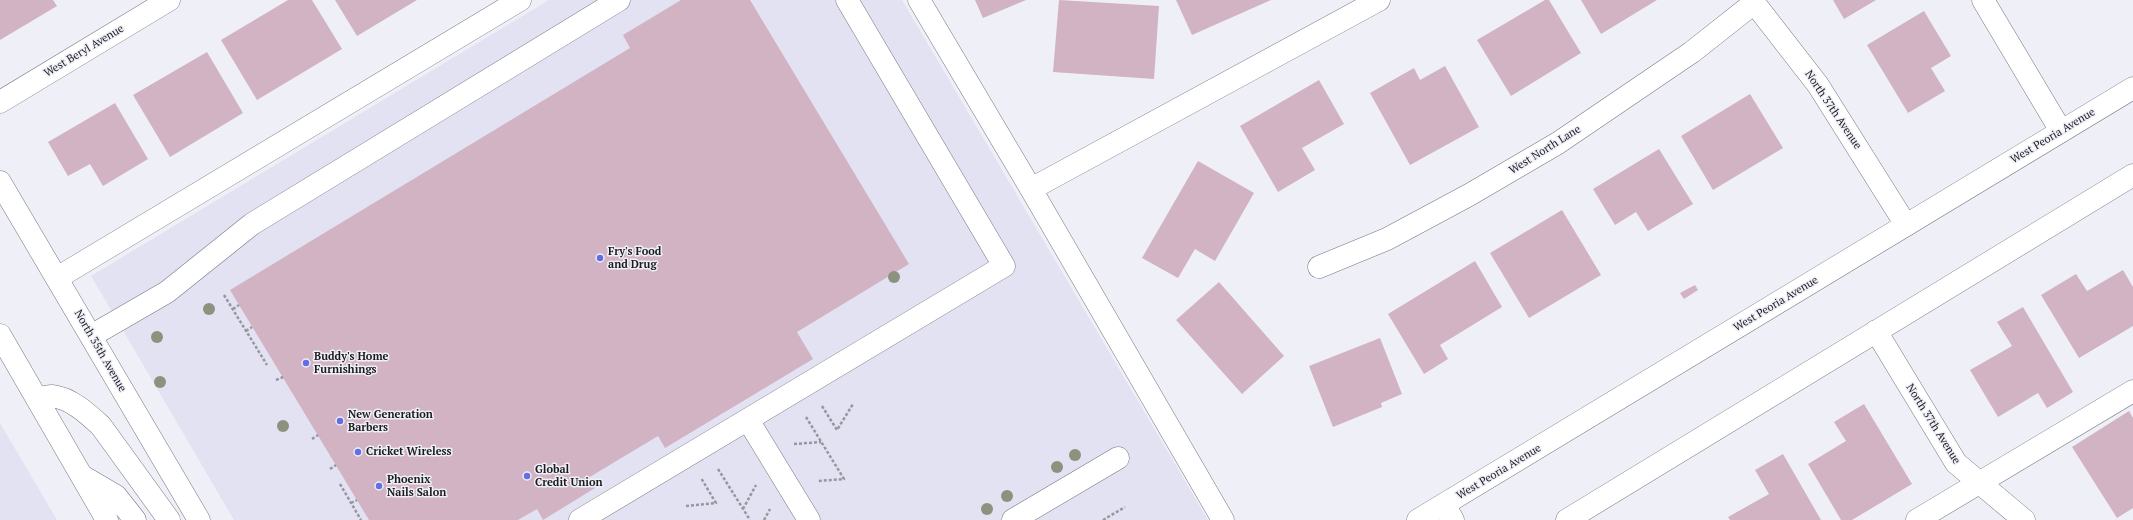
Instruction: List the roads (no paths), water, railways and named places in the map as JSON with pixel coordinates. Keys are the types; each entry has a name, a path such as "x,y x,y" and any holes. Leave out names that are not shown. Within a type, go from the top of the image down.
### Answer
{"street":[{"name":"West Beryl Avenue","path":"0,102 169,0"},
{"path":"57,278 520,0"},
{"path":"91,336 167,292 252,224 619,0"},
{"path":"580,520 1004,266 846,0"},
{"path":"919,0 1031,189 1223,520"},
{"path":"1031,189 1379,0"},
{"path":"1983,0 2062,131"},
{"name":"North 37th Avenue","path":"1753,2 1818,85 1906,225"},
{"name":"West North Lane","path":"1319,267 1387,239 1469,195 1558,143 1692,52 1753,2"},
{"name":"West Peoria Avenue","path":"1418,520 1448,512 1906,225 2133,88"},
{"path":"1567,520 2133,175"},
{"name":"North 35th Avenue","path":"0,182 199,520"},
{"name":"North 37th Avenue","path":"1876,331 1956,463 2024,520"},
{"path":"0,335 107,520"},
{"path":"1917,520 2133,391"},
{"path":"37,398 53,396 68,401 87,413 101,426 169,520"},
{"path":"748,420 809,520"},
{"path":"1013,520 1118,458"},
{"path":"82,476 116,496 135,520"}],"place":[{"name":"Fry's Food and Drug","path":"600,258"},
{"name":"Buddy's Home Furnishings","path":"306,363"},
{"name":"New Generation Barbers","path":"340,421"},
{"name":"Cricket Wireless","path":"358,452"},
{"name":"Global Credit Union","path":"527,476"},
{"name":"Phoenix Nails Salon","path":"379,486"}]}
